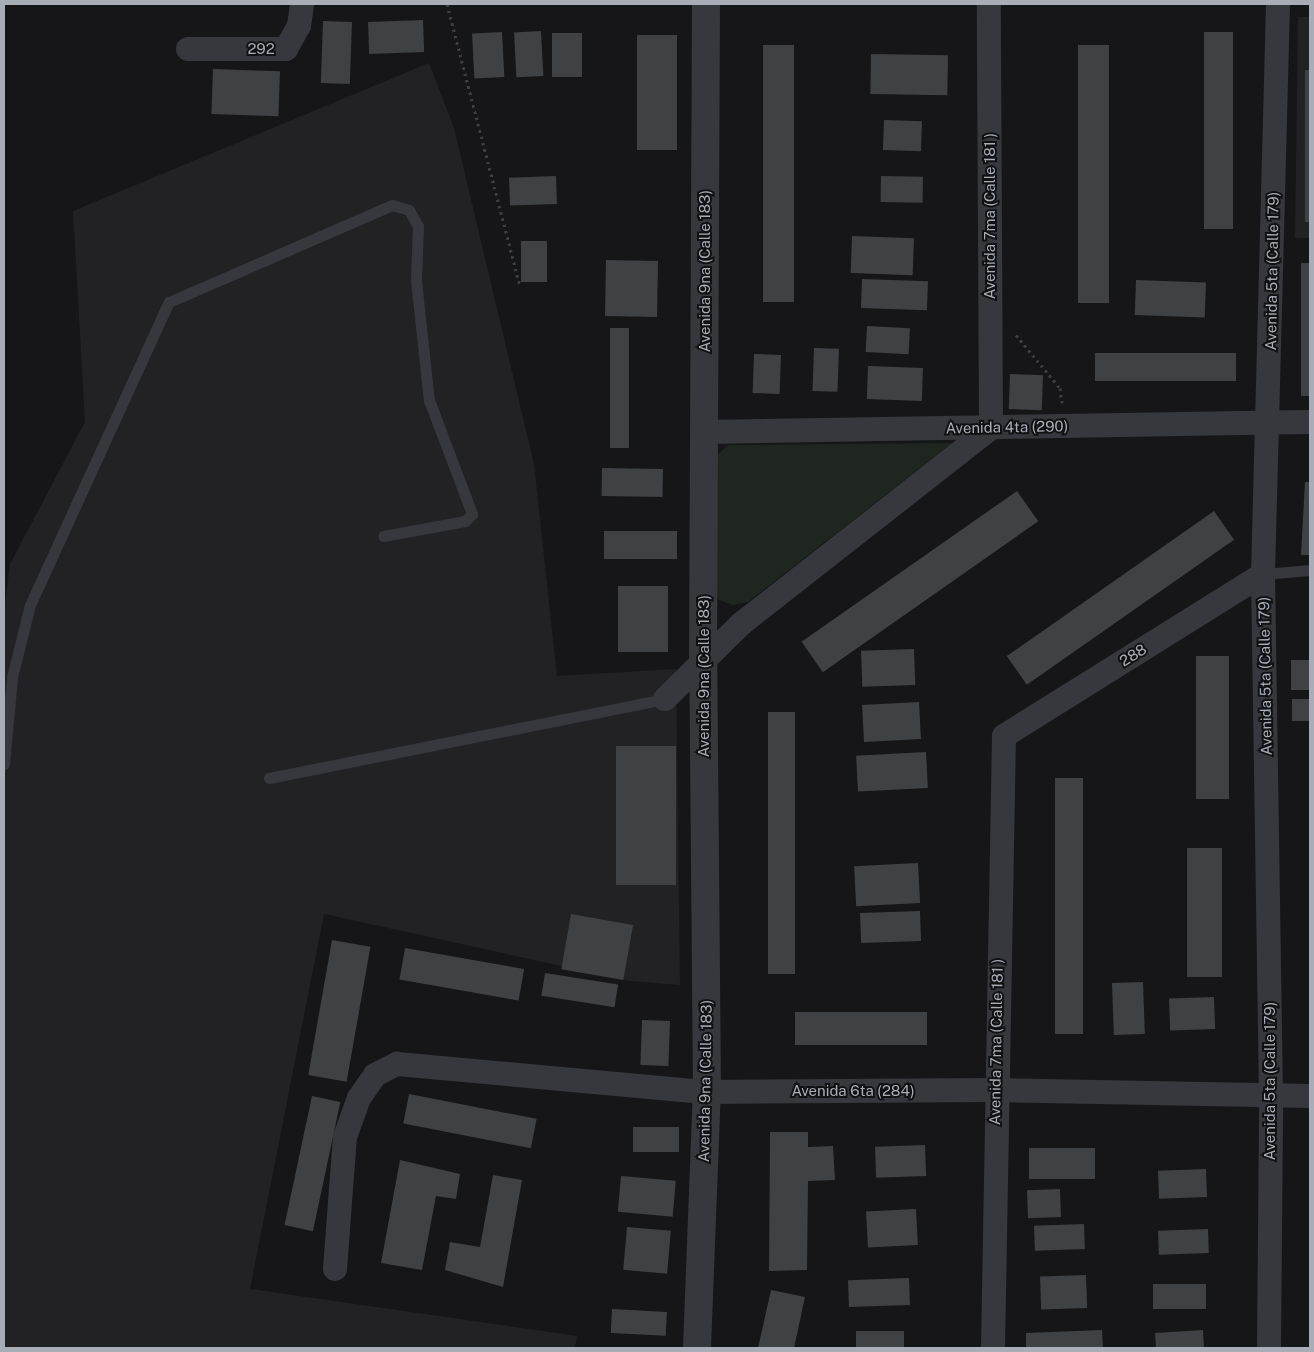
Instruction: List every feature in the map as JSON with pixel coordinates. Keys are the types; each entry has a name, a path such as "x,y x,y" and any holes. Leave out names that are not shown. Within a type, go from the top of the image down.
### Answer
{"street":[{"name":"292","path":"188,49 286,49 299,26 302,4"},
{"name":"Avenida 9na (Calle 183)","path":"697,1348 707,1092 703,661 706,4"},
{"name":"Avenida 7ma (Calle 181 )","path":"990,4 991,428"},
{"name":"Avenida 5ta (Calle 179)","path":"1269,1348 1271,1096 1263,574 1278,4"},
{"name":"Avenida 4ta (290)","path":"704,432 1310,422"},
{"path":"665,700 741,624 991,428"},
{"name":"288","path":"1004,736 1263,574"},
{"name":"Avenida 7ma (Calle 181 )","path":"993,1348 994,1090 1004,736"},
{"name":"Avenida 6ta (284)","path":"335,1269 345,1138 358,1098 375,1075 397,1064 707,1092 994,1090 1310,1096"}],"lane":[{"path":"4,764 12,677 30,605 168,302 392,205 409,210 418,226 416,281 429,400 472,514 465,521 383,536"},
{"path":"1263,574 1310,570"},
{"path":"269,778 665,700"}],"path":[{"path":"447,4 520,286"},
{"path":"990,311 1036,354 1060,388 1066,426"}],"shaded area":[{"path":"1298,17 1310,17 1310,238 1295,238"},
{"path":"429,63 454,128 534,464 557,676 676,669 680,985 631,981 324,914 250,1289 577,1336 575,1348 4,1348 4,611 10,564 85,422 73,211"},
{"path":"952,443 748,602 733,605 719,600 713,590 716,456 728,445"}],"building":[{"path":"423,20 424,52 369,54 368,22"},
{"path":"323,21 352,22 350,84 321,83"},
{"path":"541,31 543,76 516,77 514,32"},
{"path":"502,32 504,77 474,79 472,34"},
{"path":"1204,32 1233,32 1233,229 1204,229"},
{"path":"552,33 582,33 582,77 552,77"},
{"path":"637,35 677,35 677,150 637,150"},
{"path":"763,45 794,45 794,302 763,302"},
{"path":"1078,45 1109,45 1109,303 1078,303"},
{"path":"871,54 948,55 947,95 870,94"},
{"path":"213,69 280,71 278,116 211,114"},
{"path":"1305,70 1310,70 1310,222 1305,222"},
{"path":"884,120 922,121 921,151 883,150"},
{"path":"556,176 557,204 510,206 509,178"},
{"path":"881,176 923,177 923,203 881,202"},
{"path":"852,236 914,238 913,275 851,273"},
{"path":"521,241 547,241 547,282 521,282"},
{"path":"606,260 658,261 657,317 605,316"},
{"path":"1301,263 1310,263 1310,396 1301,396"},
{"path":"862,279 928,281 927,310 861,308"},
{"path":"1136,280 1206,282 1205,317 1135,315"},
{"path":"867,326 910,328 909,354 866,352"},
{"path":"610,328 629,328 629,448 610,448"},
{"path":"814,348 839,349 837,392 812,391"},
{"path":"1095,353 1236,353 1236,381 1095,381"},
{"path":"754,354 781,355 780,394 753,393"},
{"path":"868,366 923,368 922,401 867,399"},
{"path":"1010,374 1043,375 1042,410 1009,409"},
{"path":"602,468 663,469 663,497 602,496"},
{"path":"1305,482 1310,482 1310,555 1301,555"},
{"path":"1017,491 1038,521 823,672 802,642"},
{"path":"1214,511 1234,540 1027,685 1007,656"},
{"path":"604,531 677,531 677,559 604,559"},
{"path":"618,586 668,586 668,652 618,652"},
{"path":"914,649 915,685 862,687 861,651"},
{"path":"1196,656 1229,656 1229,799 1196,799"},
{"path":"1291,660 1310,660 1310,690 1291,690"},
{"path":"1292,699 1310,699 1310,721 1292,721"},
{"path":"919,702 921,739 864,742 862,705"},
{"path":"768,712 795,712 795,974 768,974"},
{"path":"616,746 676,746 676,885 616,885"},
{"path":"926,752 928,788 858,792 856,756"},
{"path":"1055,778 1083,778 1083,1034 1055,1034"},
{"path":"1187,848 1222,848 1222,977 1187,977"},
{"path":"918,863 920,903 856,906 854,866"},
{"path":"920,911 921,941 861,943 860,913"},
{"path":"571,914 633,925 623,980 561,969"},
{"path":"332,940 370,947 347,1082 308,1075"},
{"path":"405,948 524,969 519,1001 399,980"},
{"path":"545,973 618,985 614,1007 541,996"},
{"path":"1143,982 1145,1034 1114,1035 1112,983"},
{"path":"1214,997 1215,1029 1170,1031 1169,999"},
{"path":"795,1012 927,1012 927,1045 795,1045"},
{"path":"642,1020 670,1021 668,1066 640,1065"},
{"path":"409,1094 537,1119 531,1148 403,1123"},
{"path":"312,1096 340,1102 313,1231 285,1225"},
{"path":"633,1127 679,1127 679,1152 633,1152"},
{"path":"770,1132 808,1132 808,1147 833,1146 835,1180 808,1181 807,1270 769,1271"},
{"path":"925,1145 926,1176 876,1178 875,1147"},
{"path":"1029,1148 1095,1148 1095,1179 1029,1179"},
{"path":"400,1160 460,1174 456,1199 436,1196 422,1270 381,1263"},
{"path":"1206,1169 1207,1197 1159,1199 1158,1171"},
{"path":"493,1175 522,1180 503,1287 445,1270 450,1242 480,1247"},
{"path":"621,1176 676,1181 673,1217 618,1212"},
{"path":"1060,1189 1061,1217 1028,1218 1027,1190"},
{"path":"916,1209 918,1245 868,1248 866,1212"},
{"path":"1084,1224 1085,1249 1035,1251 1034,1226"},
{"path":"627,1227 671,1231 667,1274 623,1270"},
{"path":"1208,1229 1209,1253 1159,1255 1158,1231"},
{"path":"1086,1275 1087,1308 1041,1310 1040,1277"},
{"path":"909,1278 910,1305 849,1307 848,1280"},
{"path":"1153,1284 1206,1284 1206,1309 1153,1309"},
{"path":"771,1290 805,1297 794,1348 758,1348"},
{"path":"612,1309 667,1312 666,1336 611,1333"},
{"path":"1102,1330 1103,1348 1026,1348 1026,1333"},
{"path":"1203,1330 1204,1348 1156,1348 1155,1333"},
{"path":"856,1331 904,1331 904,1348 856,1348"}]}
